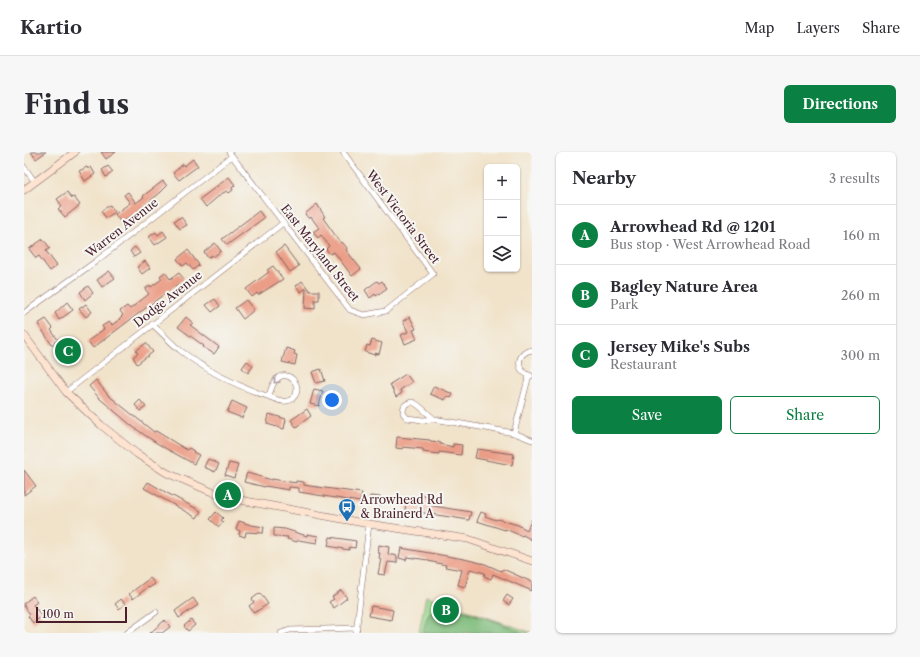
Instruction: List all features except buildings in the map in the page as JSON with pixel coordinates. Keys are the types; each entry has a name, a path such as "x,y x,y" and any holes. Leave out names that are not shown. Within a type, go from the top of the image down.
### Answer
{"street":[{"path":"24,190 75,152"},
{"name":"West Victoria Street","path":"343,152 433,274"},
{"name":"East Maryland Street","path":"230,154 350,310 364,315 386,311 433,274"},
{"name":"Warren Avenue","path":"24,313 95,262 230,154"},
{"path":"24,167 35,182"},
{"name":"Dodge Avenue","path":"66,392 283,223"},
{"path":"152,324 181,351 211,372 256,393 283,401 290,400 295,396 297,389 295,382 285,375 280,377 272,386 269,396"},
{"path":"24,335 66,392 101,425 131,449 167,473 224,497 369,524 468,539 532,560"},
{"path":"514,433 530,376 521,370 519,362 526,351 532,350"},
{"path":"434,419 413,402 407,403 403,407 403,413 407,418 423,420 434,419 514,433 532,440"},
{"path":"282,633 290,630 356,630 369,524"},
{"path":"127,633 156,612"}],"green space":[{"path":"426,596 532,633 419,633"},
{"path":"440,604 492,620 522,633 423,633 428,616 432,610"}],"place":[{"name":"Jersey Mike's Subs","path":"68,351"},
{"name":"Arrowhead Rd @ 1201","path":"228,495"},
{"name":"Arrowhead Rd & Brainerd A","path":"347,522"},
{"name":"Bagley Nature Area","path":"446,610"}]}
